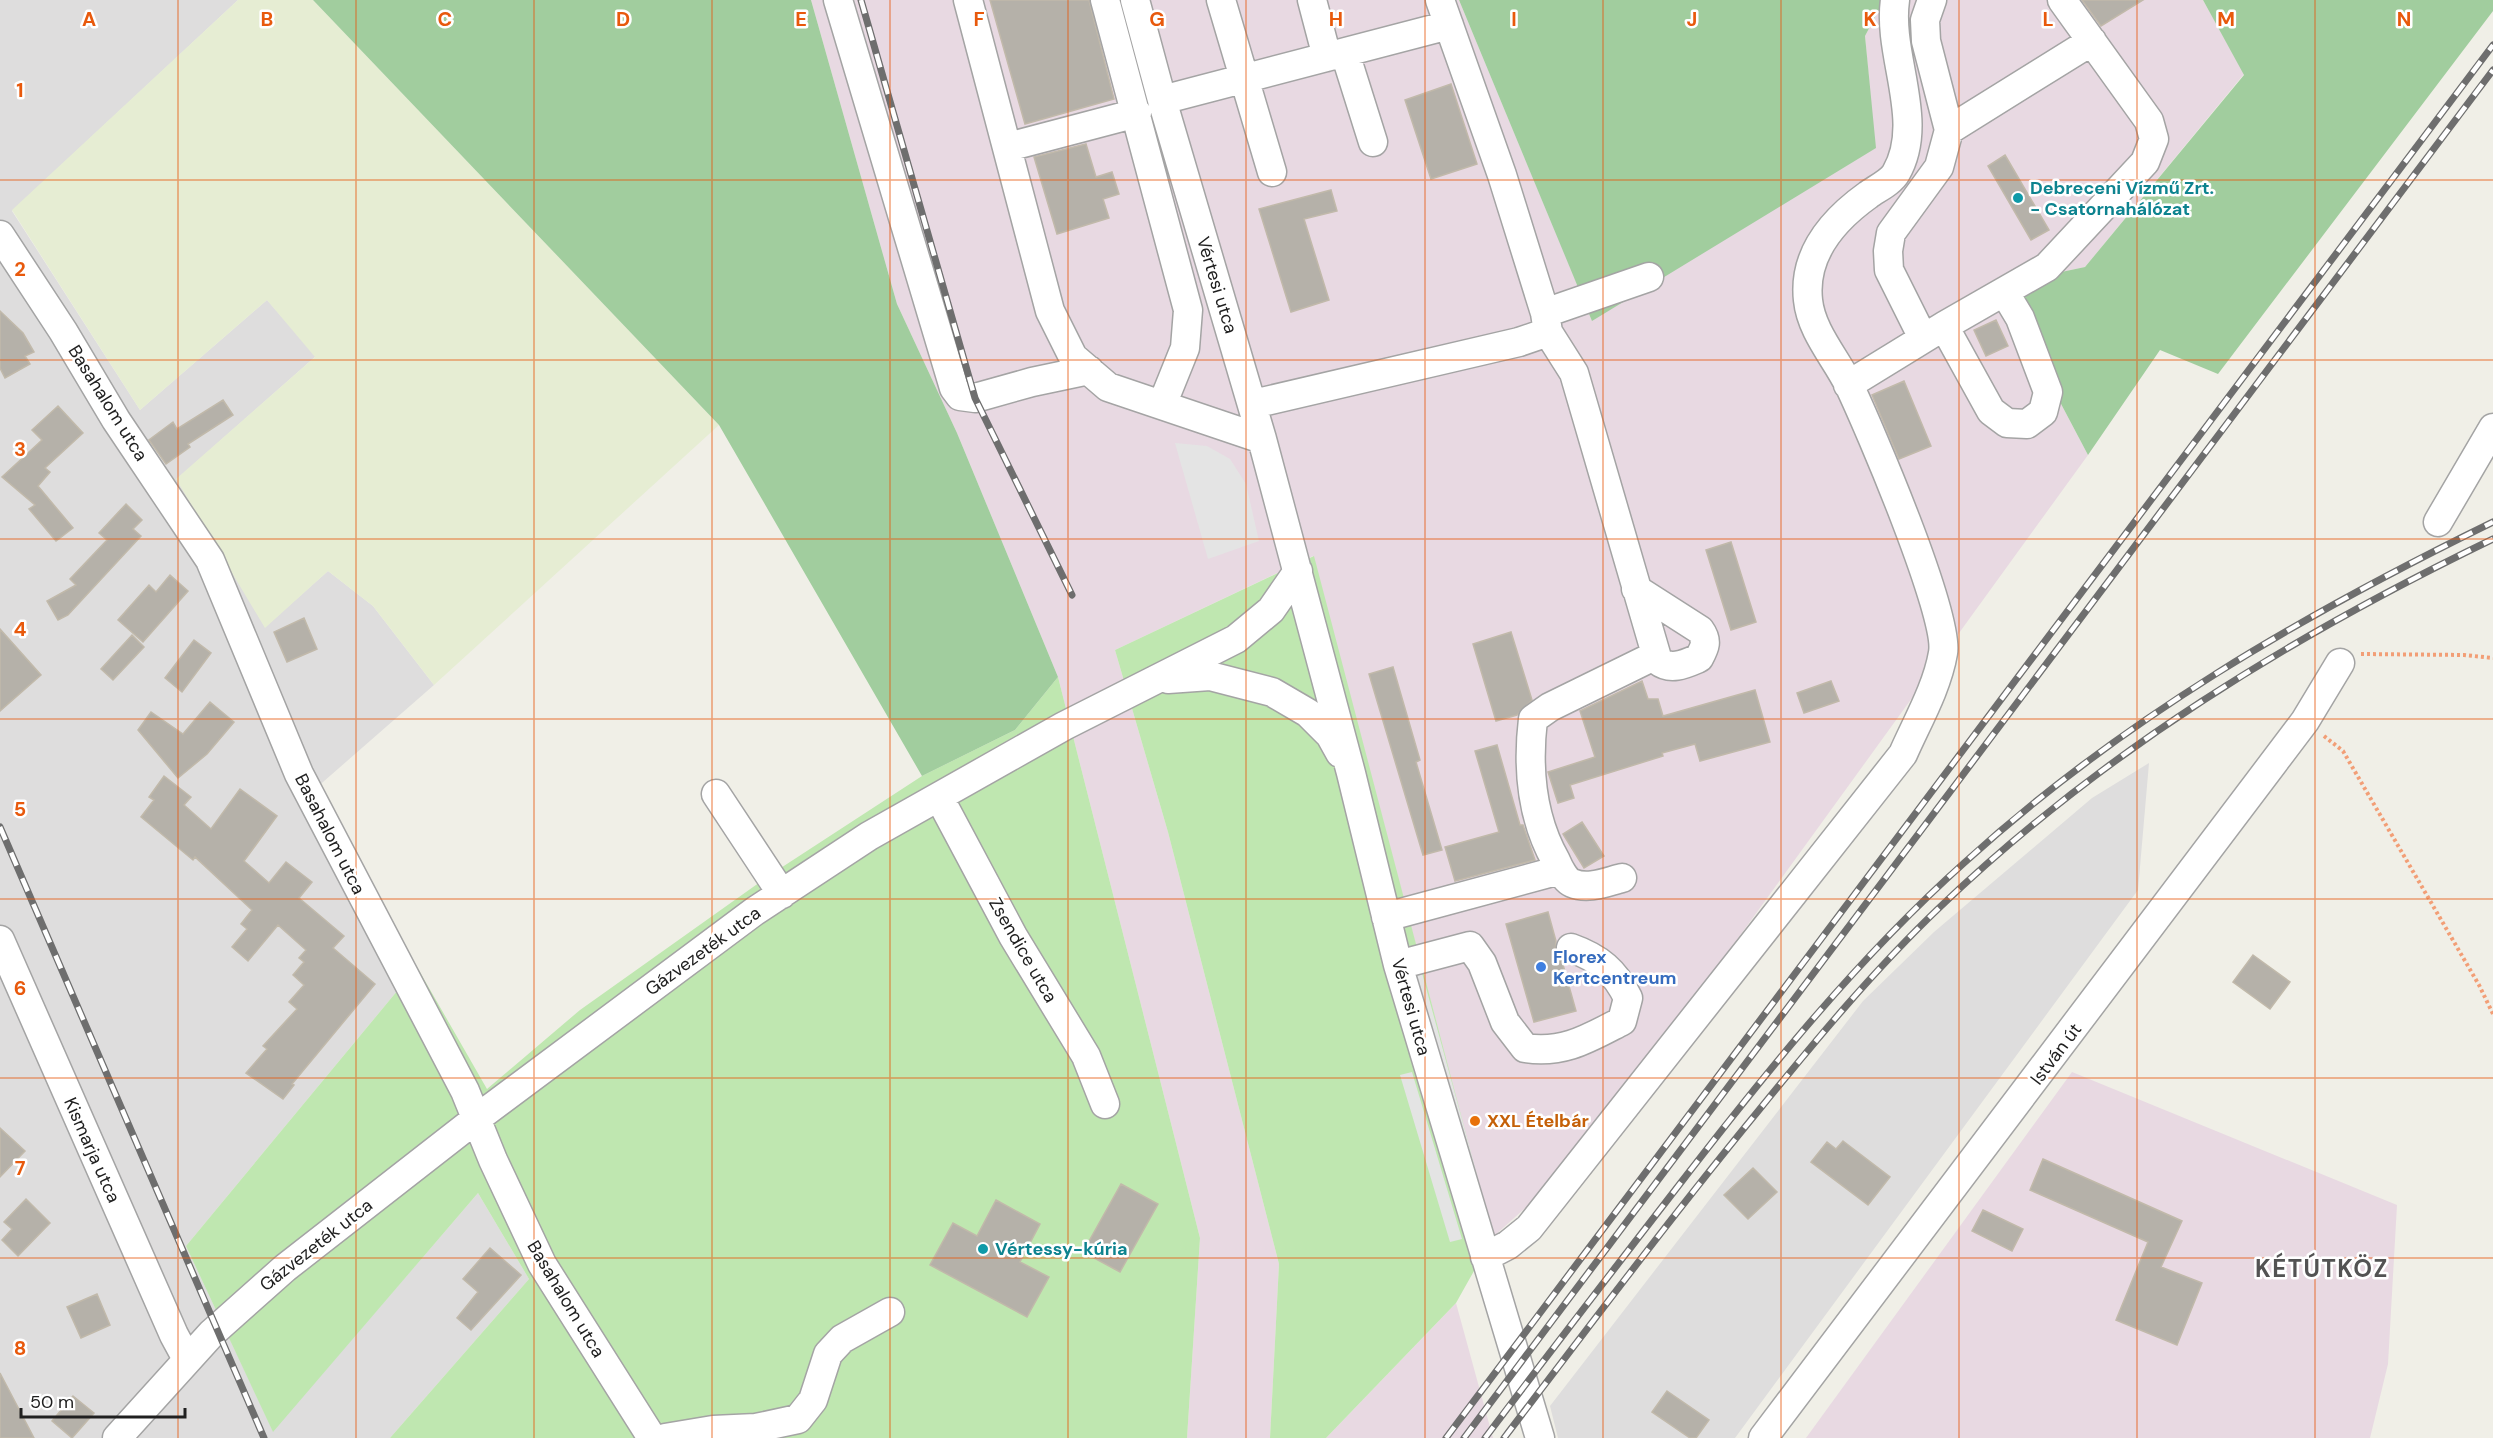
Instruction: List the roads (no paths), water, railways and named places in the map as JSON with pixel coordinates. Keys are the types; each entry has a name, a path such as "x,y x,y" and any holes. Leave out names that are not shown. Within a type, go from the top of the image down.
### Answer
{"street":[{"path":"838,0 954,388 960,396 975,398 1032,382 1089,370"},
{"path":"968,0 1050,310 1073,357 1108,387 1262,439"},
{"path":"1105,0 1188,310 1185,348 1162,405"},
{"name":"Vértesi utca","path":"1135,0 1162,100 1253,404 1351,773 1398,965 1540,1438"},
{"path":"1221,0 1272,172"},
{"path":"1312,0 1372,142"},
{"path":"1485,1257 1508,1245 1530,1228 1903,754 1927,701 1944,651 1937,606 1848,385 1815,327 1808,299 1810,264 1826,232 1848,209 1895,176 1905,152 1907,114 1892,21 1895,0"},
{"path":"1932,0 1925,20 1926,41 1949,130 1939,167 1891,233 1888,251 1889,270 1991,411 2007,423 2027,423 2043,412 2048,392 2020,318 2005,293"},
{"path":"1848,385 2047,267 2145,162 2154,138 2149,121 2062,0"},
{"path":"1162,100 1336,55 1445,13 1502,175 1547,323 1574,373 1636,589 1656,655 1664,666 1687,664 1699,658 1706,646 1705,637 1700,630 1636,589"},
{"path":"1949,130 2091,41"},
{"path":"1008,147 1137,113"},
{"name":"Basahalom utca","path":"0,235 63,331 116,420 210,560 299,774 465,1091 542,1264 652,1438"},
{"path":"1253,404 1519,342 1547,323 1649,277"},
{"path":"2438,522 2493,428"},
{"path":"1157,680 1236,639 1271,610 1298,571"},
{"path":"1622,878 1590,886 1571,883 1560,870 1546,844 1535,809 1530,776 1533,719 1550,707 1656,655"},
{"name":"István út","path":"1763,1438 2305,721 2340,663"},
{"name":"Gázvezeték utca","path":"117,1438 187,1359 235,1311 285,1268 476,1119 782,894 869,837 1064,726 1157,680 1210,676 1272,692 1308,713 1330,735 1351,773"},
{"path":"716,794 782,894"},
{"name":"Zsendice utca","path":"939,797 1013,936 1086,1056 1105,1104"},
{"path":"1386,917 1560,870"},
{"name":"Kismarja utca","path":"0,940 174,1335 187,1359"},
{"path":"1398,965 1470,946 1482,963 1505,1023 1525,1048 1546,1052 1578,1044 1623,1021 1628,998 1618,977 1594,957 1571,948"},
{"path":"665,1438 712,1430 756,1428 798,1419 813,1400 828,1354 842,1339 890,1312"}],"railway":[{"path":"861,0 975,398 1072,595"},
{"path":"1446,1438 2493,45"},
{"path":"1464,1438 2493,70"},
{"path":"1485,1438 1679,1185 1814,1017 1887,938 1964,863 2024,811 2087,762 2216,673 2352,594 2493,522"},
{"path":"1504,1438 1662,1232 1780,1084 1869,980 1940,907 2066,798 2133,748 2202,701 2272,657 2345,616 2493,539"},
{"path":"0,827 264,1438"}],"place":[{"name":"Debreceni Vízmű Zrt. - Csatornahálózat","path":"2018,198"},
{"name":"Florex Kertcentreum","path":"1541,967"},
{"name":"XXL Ételbár","path":"1475,1121"},
{"name":"Vértessy-kúria","path":"983,1249"}],"district":[{"name":"KÉTÚTKÖZ","path":"2322,1268"}]}
